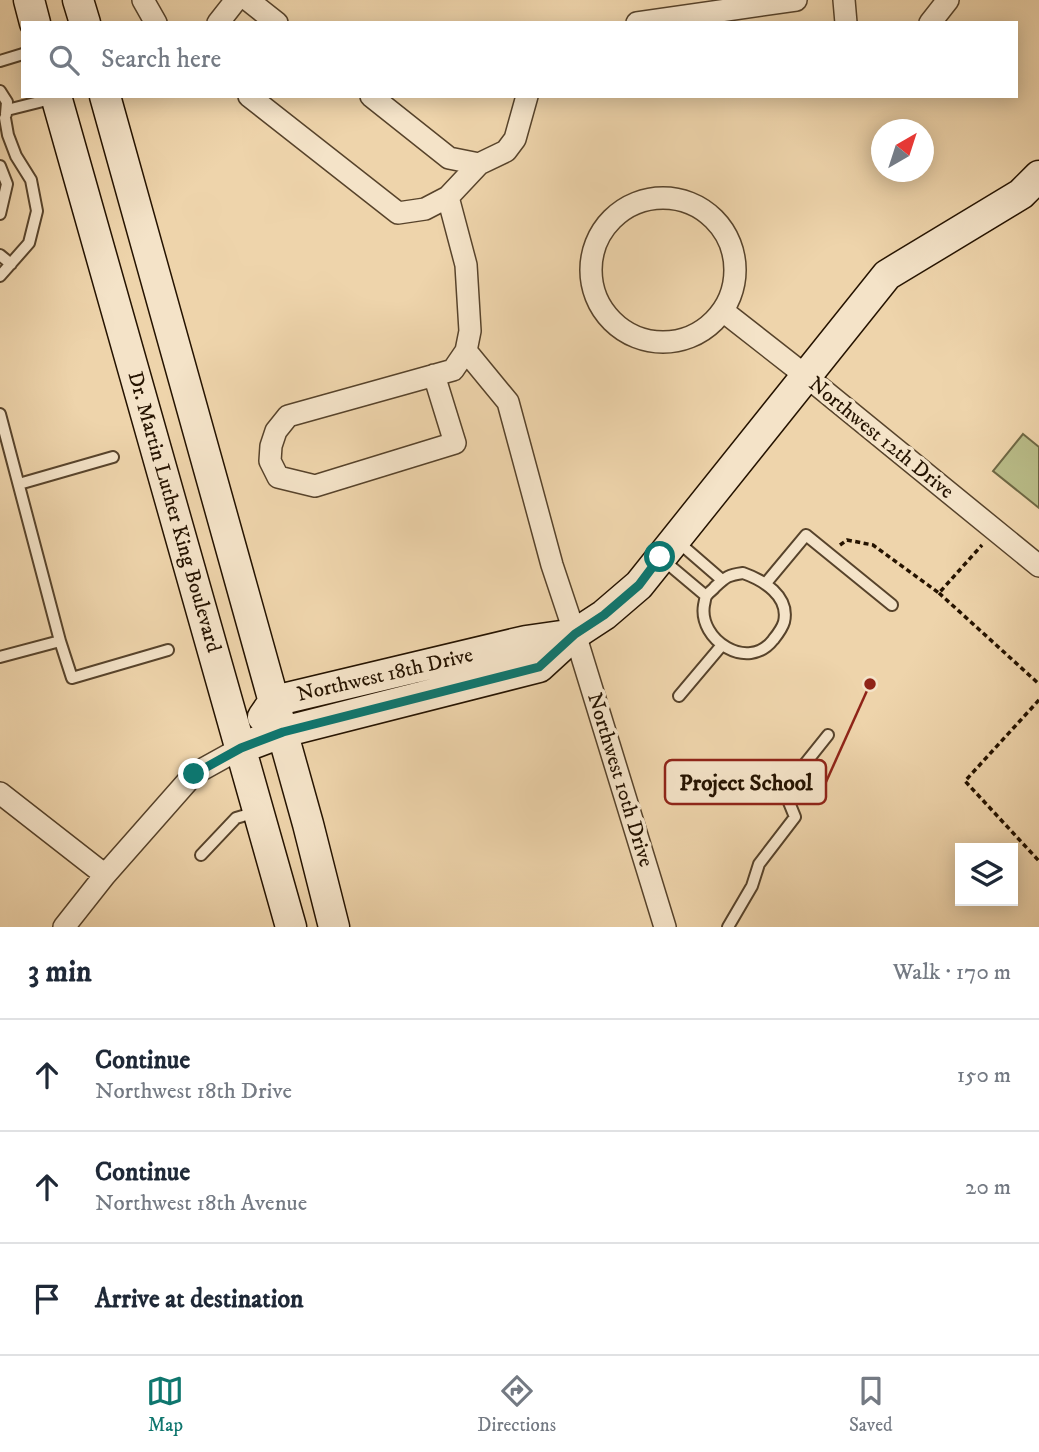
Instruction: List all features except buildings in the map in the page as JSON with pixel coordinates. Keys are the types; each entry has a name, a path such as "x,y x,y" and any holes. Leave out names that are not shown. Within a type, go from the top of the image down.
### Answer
{"main road":[{"path":"29,0 34,21"},
{"path":"78,0 84,21"},
{"name":"Dr. Martin Luther King Boulevard","path":"56,98 291,927"},
{"path":"106,98 283,732 334,927"},
{"name":"Northwest 18th Drive","path":"241,748 283,732 539,667 575,634 604,615 639,585 887,275 1021,194 1039,176"},
{"name":"Northwest 18th Drive","path":"241,748 274,701 526,641 575,634"}],"street":[{"path":"143,0 155,21"},
{"path":"220,21 236,0"},
{"path":"248,0 274,21"},
{"path":"651,21 796,0"},
{"path":"844,0 846,21"},
{"path":"932,21 948,0"},
{"path":"252,98 398,213 425,209 448,197 479,164 506,151 515,139 526,98"},
{"path":"374,98 449,158 479,164"},
{"path":"434,375 454,443 315,485 278,477 270,461 271,446 276,431 288,416 434,375 453,370 466,351 470,331 466,265 448,197"},
{"path":"663,197 685,201 705,211 721,227 732,247 736,269 733,291 723,311 705,329 682,340 657,341 634,335 613,321 598,300 592,276 593,252 603,229 620,211 641,201 663,197"},
{"name":"Northwest 12th Drive","path":"723,311 1039,566"},
{"name":"Northwest 10th Drive","path":"466,351 508,402 552,565 664,927"},
{"path":"64,927 105,875 194,774 241,748"},
{"path":"0,793 105,875"}],"lane":[{"path":"0,61 21,55"},
{"path":"0,91 6,102 4,118 8,135 30,180 37,211 29,243 0,276"},
{"path":"4,118 54,98"},
{"path":"0,166 7,184 0,214"},
{"path":"0,255 12,264"},
{"path":"0,414 72,678 168,650"},
{"path":"19,484 113,457"},
{"path":"766,583 806,535 892,605"},
{"path":"667,548 722,580"},
{"path":"667,548 706,596"},
{"path":"743,573 766,583 778,597 783,609 784,621 780,632 769,646 757,652 736,653 722,645 708,628 703,611 706,596 728,575 743,573"},
{"path":"0,657 60,640"},
{"path":"679,696 722,645"},
{"path":"728,927 752,886 759,864 795,817 784,790 828,734"},
{"path":"201,855 236,818 258,811"}],"path":[{"path":"939,593 995,530"},
{"path":"828,553 846,540 873,545 939,593 1039,684"},
{"path":"1039,700 965,781 1039,861"}],"green space":[{"path":"1023,434 1039,447 1039,508 993,471"}],"place":[{"name":"Project School","path":"870,684"}],"route":[{"path":"194,774 241,748 283,732 539,667 575,634 604,615 639,585 660,557"}]}
